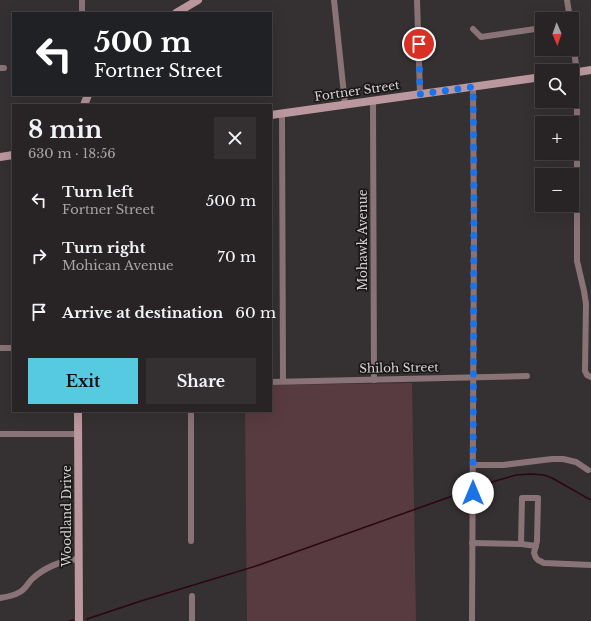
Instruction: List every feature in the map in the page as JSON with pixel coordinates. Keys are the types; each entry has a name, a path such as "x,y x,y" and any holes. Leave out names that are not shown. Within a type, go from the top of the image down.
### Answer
{"street":[{"path":"82,0 82,12"},
{"path":"178,12 198,0"},
{"path":"334,0 345,104"},
{"path":"418,0 420,94"},
{"path":"567,0 569,12"},
{"path":"473,29 480,37 535,29"},
{"path":"579,71 591,70"},
{"name":"Fortner Street","path":"272,115 535,78"},
{"path":"472,621 473,87"},
{"name":"Mohawk Avenue","path":"373,101 374,380"},
{"path":"574,108 576,250 586,304 584,371 591,377"},
{"path":"282,113 283,381"},
{"path":"0,157 12,155"},
{"path":"0,348 12,348"},
{"name":"Shiloh Street","path":"272,382 527,376"},
{"name":"Woodland Drive","path":"78,412 79,621"},
{"path":"191,412 191,541"},
{"path":"0,434 78,434"},
{"path":"473,465 503,465 558,459 576,462 588,470"},
{"path":"521,544 522,498 538,498 537,542 534,553 538,560 542,563 591,564"},
{"path":"472,543 521,544 536,546"},
{"path":"0,598 20,592 36,576 52,566 70,560 79,559"},
{"path":"192,596 192,621"}],"shaded area":[{"path":"412,383 416,621 247,621 245,412 272,412 272,385"}],"waterway":[{"path":"475,487 516,475 544,475 591,500"},
{"path":"87,619 259,565 472,489"},
{"path":"69,621 73,620"}],"route":[{"path":"419,44 420,94 473,87 473,493"}]}
